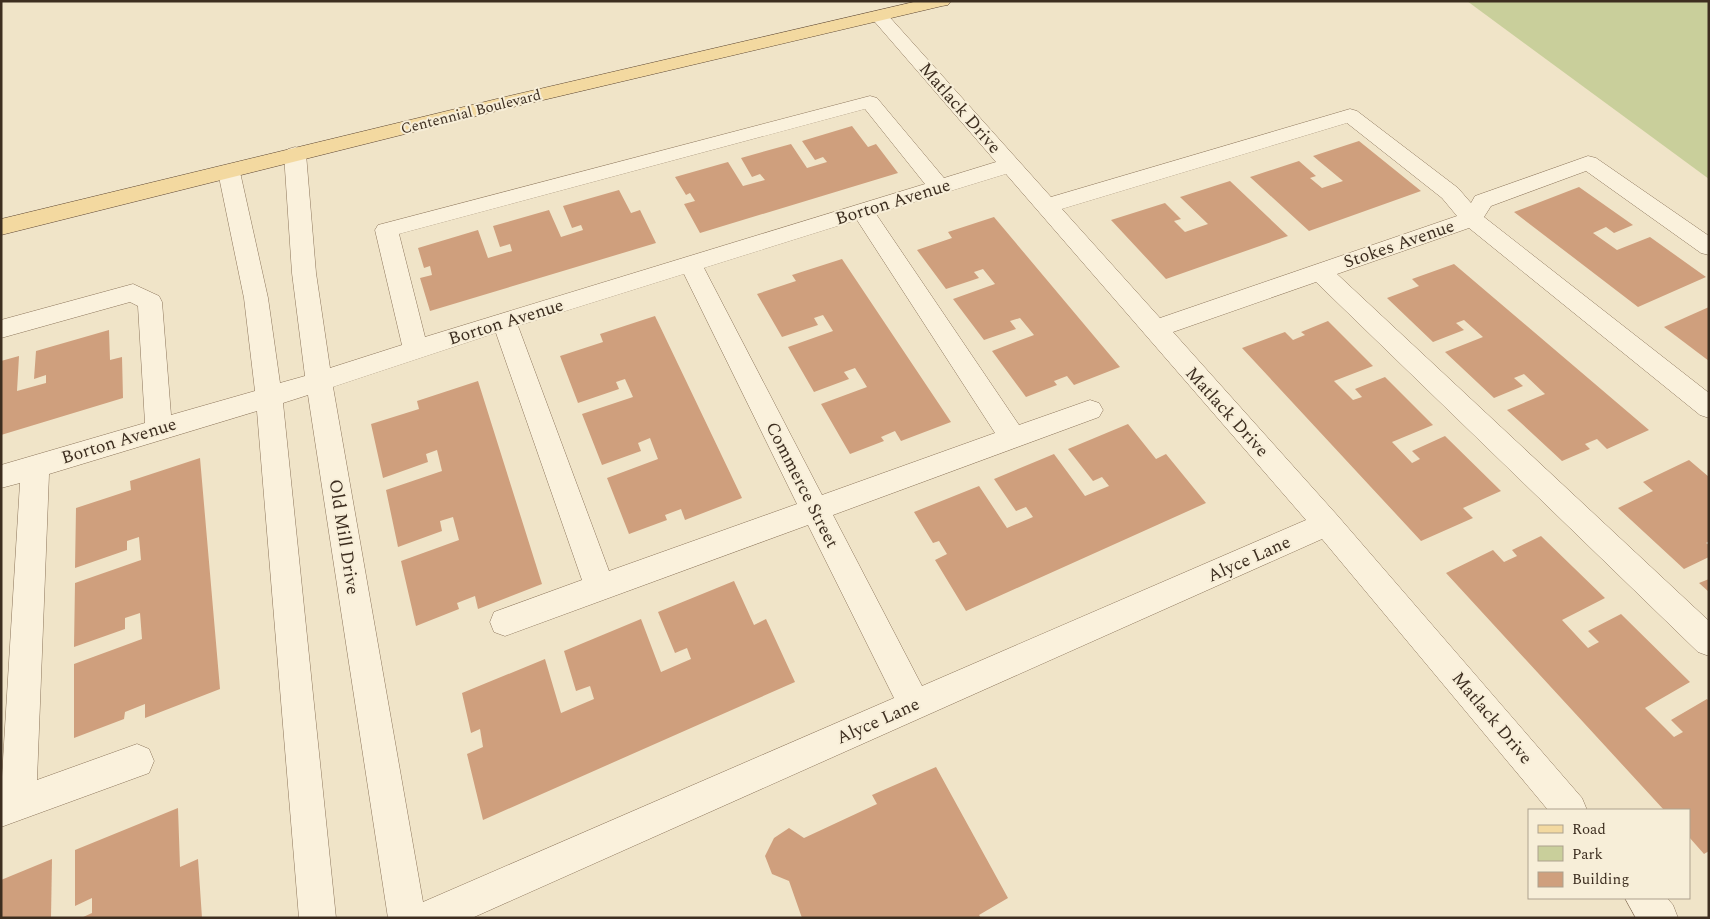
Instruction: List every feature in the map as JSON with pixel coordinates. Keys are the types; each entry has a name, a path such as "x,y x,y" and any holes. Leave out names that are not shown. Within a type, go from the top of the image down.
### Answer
{"main road":[{"name":"Centennial Boulevard","path":"1,227 505,103 942,1"}],"street":[{"name":"Matlack Drive","path":"880,17 1327,524 1569,809"},
{"path":"416,350 386,230 870,102 939,187"},
{"path":"1046,206 1350,115 1450,193 1472,220 1483,201 1588,163 1709,247"},
{"name":"Old Mill Drive","path":"295,154 304,273 319,382 407,918"},
{"name":"Borton Avenue","path":"1,477 319,382 504,321 691,265 1010,165"},
{"path":"228,172 256,298 269,396 318,918"},
{"path":"862,211 1013,438"},
{"name":"Stokes Avenue","path":"1154,329 1472,220 1709,408"},
{"name":"Commerce Street","path":"691,265 914,705"},
{"path":"1320,272 1709,642"},
{"path":"1,329 133,293 150,302 159,429"},
{"path":"504,321 600,588"},
{"path":"505,622 1090,410"},
{"path":"36,466 10,807 137,761"},
{"name":"Alyce Lane","path":"429,918 1327,524"},
{"path":"1645,899 1660,918"}],"green space":[{"path":"1467,1 1709,1 1709,179"}],"building":[{"path":"852,126 868,147 876,144 898,173 700,233 684,204 695,201 690,193 686,195 675,177 728,162 743,186 765,180 760,174 752,177 741,158 791,144 807,168 827,162 823,157 815,160 802,141"},
{"path":"1359,141 1421,191 1309,231 1250,177 1299,161 1316,176 1310,178 1322,188 1343,181 1313,156"},
{"path":"1230,181 1288,236 1166,279 1111,220 1165,203 1181,219 1174,221 1185,232 1208,224 1180,197"},
{"path":"1579,187 1633,225 1614,233 1606,227 1593,233 1617,250 1650,237 1706,277 1638,307 1514,212"},
{"path":"619,190 631,213 640,210 656,243 430,311 420,278 432,275 430,266 424,268 418,248 478,230 488,258 512,251 510,244 500,247 493,226 549,210 561,237 583,230 581,225 572,228 563,206"},
{"path":"994,217 1120,367 1074,385 1067,376 1054,381 1057,385 1026,397 992,351 1034,335 1020,318 1010,321 1016,329 984,340 953,299 995,284 983,269 974,272 979,278 946,289 917,250 952,238 948,232"},
{"path":"842,259 951,422 901,441 895,431 881,437 884,441 850,454 821,404 867,387 855,368 844,372 849,379 814,392 788,347 833,331 823,315 814,318 818,325 782,337 757,294 796,281 792,275"},
{"path":"1454,264 1649,430 1607,449 1597,439 1585,444 1590,449 1562,461 1507,410 1545,394 1524,374 1514,378 1523,386 1494,398 1445,352 1483,337 1464,320 1456,323 1464,330 1433,342 1387,298 1419,286 1412,279"},
{"path":"1709,307 1709,361 1664,327"},
{"path":"655,316 742,498 685,520 681,509 665,515 667,520 629,534 607,478 658,459 650,438 638,443 641,451 602,465 582,414 633,397 625,379 616,382 619,389 578,403 560,356 603,342 600,334"},
{"path":"1328,321 1373,366 1334,381 1353,400 1362,397 1355,389 1385,377 1433,425 1392,442 1412,463 1420,459 1412,451 1445,436 1501,491 1463,508 1473,518 1421,541 1242,348 1285,332 1293,340 1305,335 1301,332"},
{"path":"109,330 110,360 122,357 123,398 1,435 1,361 19,356 17,391 46,383 46,375 34,379 36,351"},
{"path":"478,381 542,584 478,609 475,596 457,603 459,609 416,626 401,561 459,540 453,517 440,521 442,531 398,547 386,490 442,471 437,450 426,454 428,462 383,478 371,424 419,409 417,401"},
{"path":"1128,424 1156,459 1166,454 1206,503 966,611 935,560 947,554 939,541 933,543 914,512 979,486 1007,528 1033,517 1026,507 1016,511 994,479 1054,454 1085,496 1109,486 1102,477 1093,481 1068,449"},
{"path":"200,458 220,689 145,718 145,704 125,712 124,719 74,738 74,664 142,639 140,613 125,618 125,629 74,647 75,583 141,560 139,537 127,541 127,550 75,568 76,508 131,490 130,481"},
{"path":"1689,460 1709,477 1709,541 1706,543 1709,545 1709,557 1684,569 1618,508 1653,491 1643,482"},
{"path":"1541,536 1605,598 1562,620 1588,648 1599,642 1588,631 1621,614 1690,682 1645,708 1674,737 1683,732 1671,720 1707,699 1709,701 1709,851 1704,854 1690,838 1690,809 1663,809 1446,573 1493,550 1504,562 1517,556 1512,550"},
{"path":"1709,579 1709,592 1699,583"},
{"path":"734,581 754,625 766,619 795,682 483,820 467,754 483,747 480,729 471,733 462,693 545,659 561,713 594,699 590,686 576,691 564,651 641,619 661,672 691,659 687,648 675,653 658,612"},
{"path":"936,767 1008,898 979,915 981,918 802,918 789,881 772,874 765,856 774,838 789,828 804,838 877,804 872,795"},
{"path":"178,808 180,867 198,859 202,918 81,918 92,913 92,898 75,906 75,850"},
{"path":"52,859 51,918 1,918 1,880"}]}
